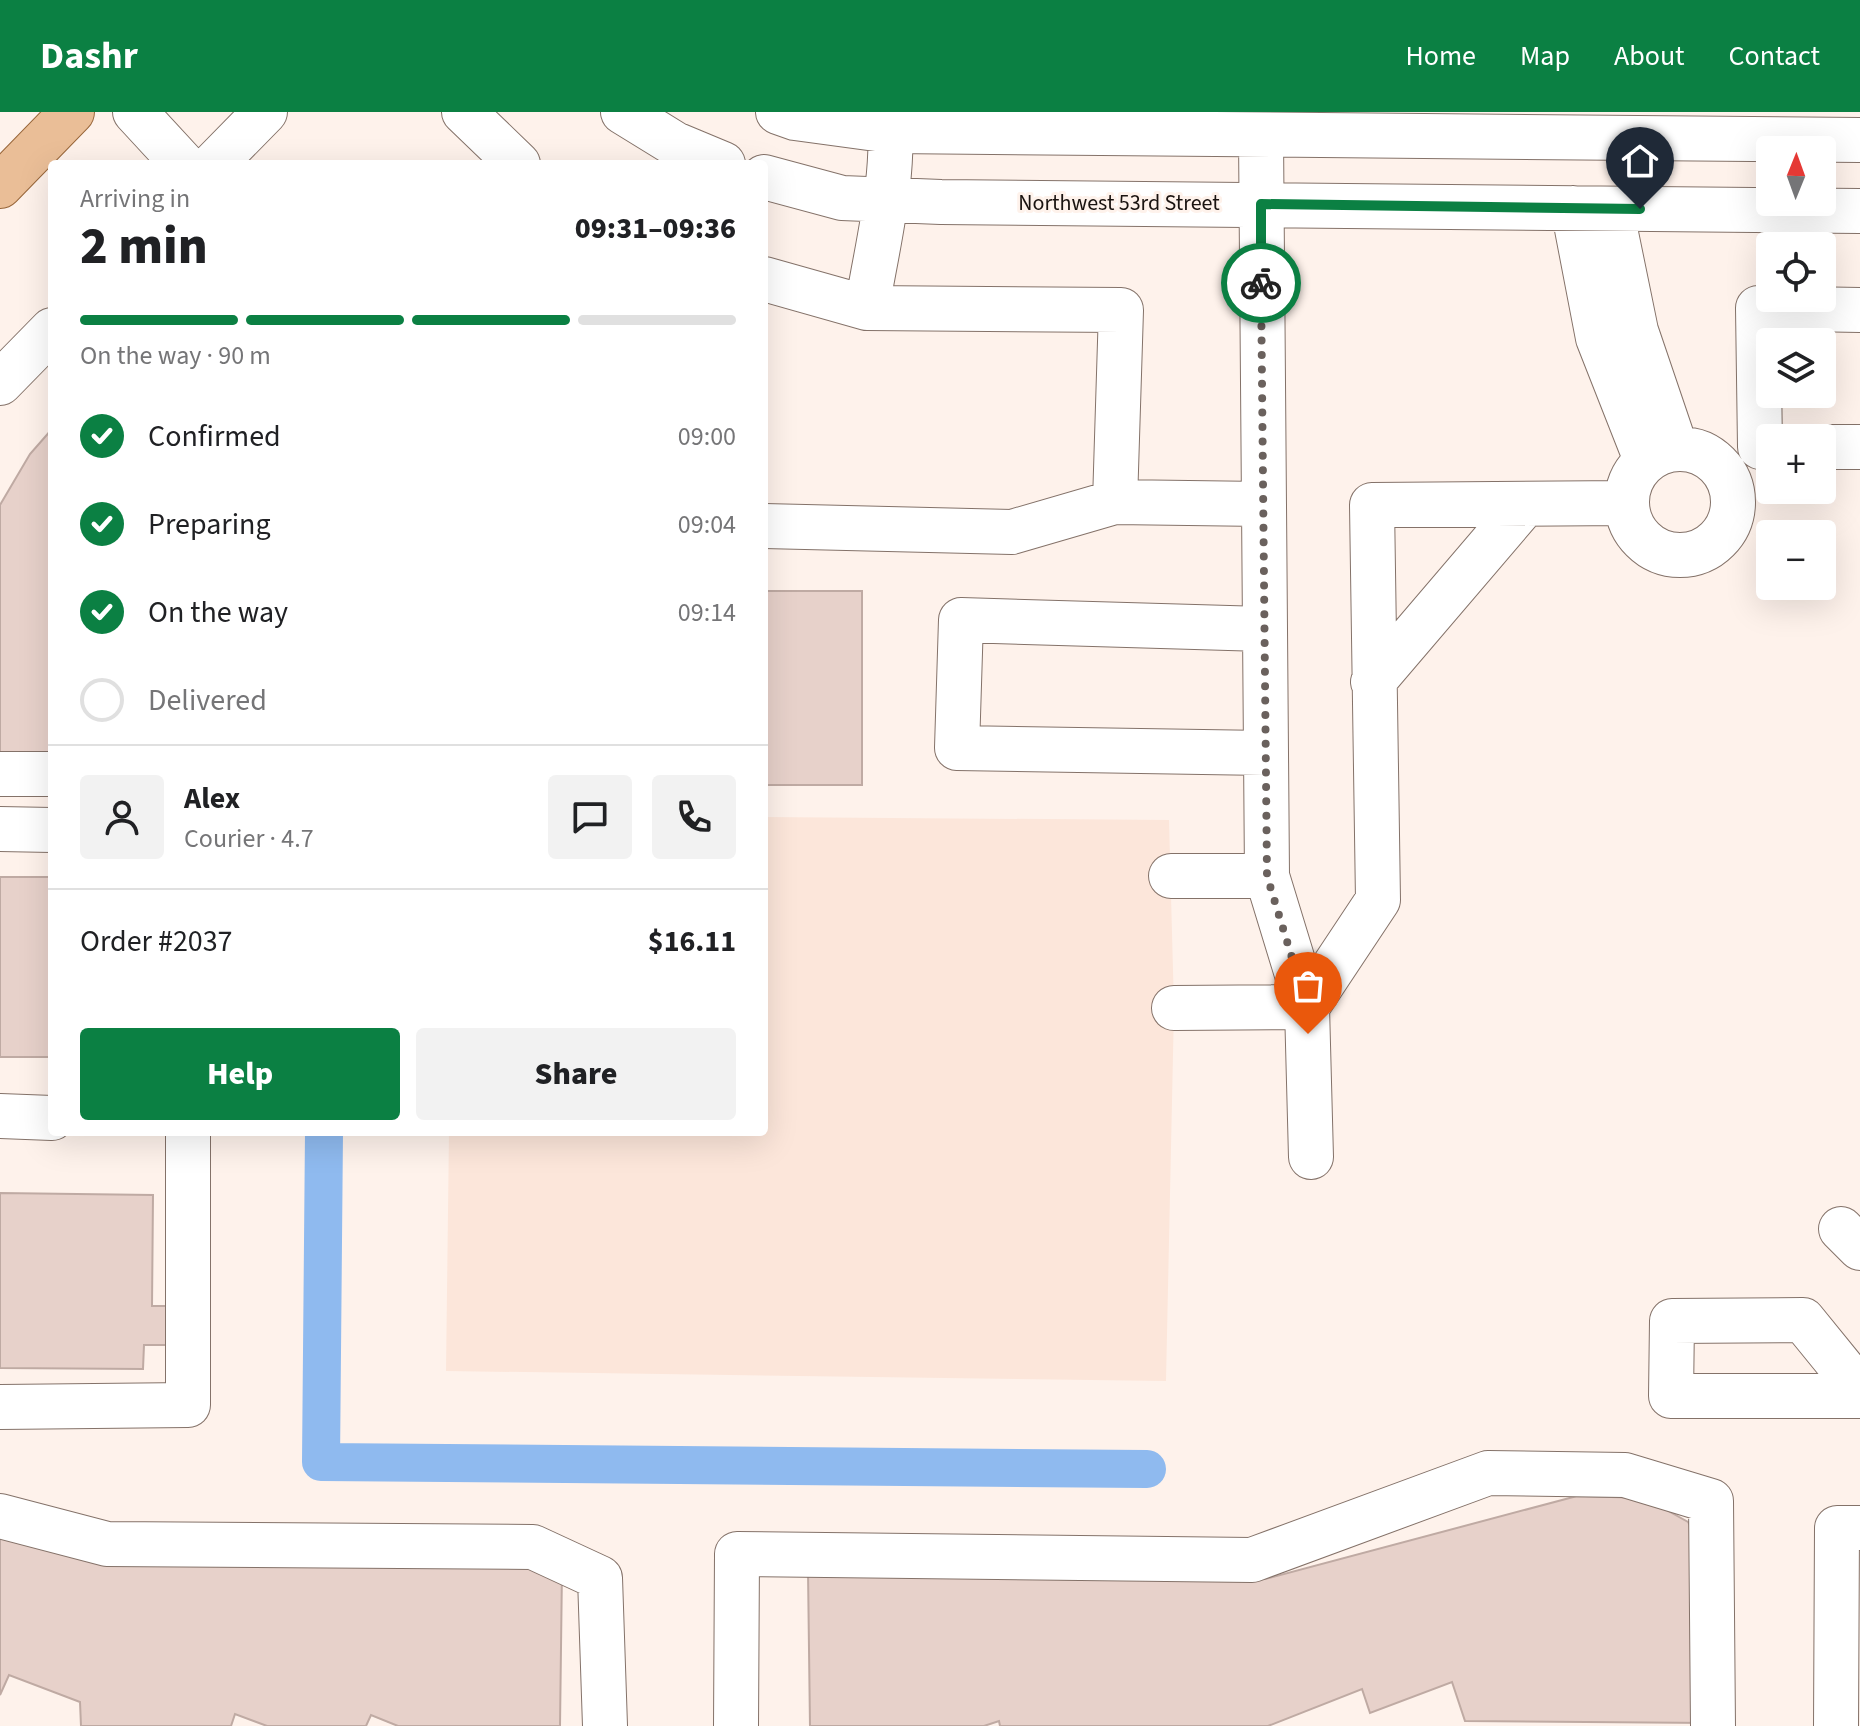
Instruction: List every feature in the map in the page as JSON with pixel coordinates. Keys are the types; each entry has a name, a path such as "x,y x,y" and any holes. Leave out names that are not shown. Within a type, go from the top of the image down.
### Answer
{"main road":[{"path":"0,186 72,112"}],"street":[{"path":"135,112 179,160"},
{"path":"218,160 265,112"},
{"path":"464,112 504,159"},
{"path":"623,112 675,144 713,160"},
{"path":"778,112 795,118 980,122 1261,136 1681,125 1860,140"},
{"path":"867,308 884,199 890,121"},
{"path":"1261,136 1267,876 1307,1007 1311,1157"},
{"name":"Northwest 53rd Street","path":"768,178 842,198 1860,211"},
{"path":"1592,208 1598,338 1661,454"},
{"path":"768,280 867,308 1121,310 1115,502"},
{"path":"1764,424 1758,308 1860,310"},
{"path":"0,383 48,334"},
{"path":"1836,447 1860,447"},
{"path":"1720,467 1756,451"},
{"path":"1661,454 1708,456 1720,467 1733,498 1732,515 1725,531 1699,552 1682,555 1650,546 1637,535 1626,503 1635,472 1661,454"},
{"path":"768,526 1012,532 1115,502 1262,504"},
{"path":"1307,1007 1378,900 1372,505 1626,503"},
{"path":"1373,682 1525,504"},
{"path":"1263,629 961,620 957,748 1265,753"},
{"path":"0,774 48,774"},
{"path":"0,829 48,830"},
{"path":"1171,876 1267,876"},
{"path":"1174,1008 1307,1007"},
{"path":"0,1116 48,1118"},
{"path":"0,1407 188,1405 188,1136"},
{"path":"1860,1390 1803,1320 1672,1321 1671,1396 1860,1396"},
{"path":"736,1726 737,1554 1252,1560 1488,1473 1625,1475 1711,1501 1713,1726"},
{"path":"0,1516 107,1544 533,1547 600,1578 605,1726"},
{"path":"1836,1726 1837,1528 1860,1528"}],"shaded area":[{"path":"768,817 1169,820 1174,1008 1166,1381 446,1371 449,1136 768,1136"}],"building":[{"path":"48,434 48,758 0,757 0,505 30,454"},
{"path":"768,591 862,591 862,785 768,785"},
{"path":"0,877 48,877 48,1057 0,1057"},
{"path":"0,1193 153,1195 152,1306 173,1306 172,1345 144,1345 143,1369 0,1368"},
{"path":"1577,1496 1645,1498 1688,1522 1698,1537 1709,1723 1465,1721 1452,1682 1370,1713 1362,1689 1268,1726 1000,1726 999,1721 984,1726 810,1726 808,1571 1234,1576 1265,1579"},
{"path":"0,1534 562,1569 560,1726 398,1726 371,1715 366,1726 267,1726 235,1714 231,1726 81,1726 80,1702 9,1675 0,1695"}],"waterway":[{"path":"324,1136 321,1462 1147,1469"}],"way so far":[{"path":"1261,283 1267,876 1307,1007 1308,1034"}],"route":[{"path":"1261,283 1261,204 1640,209"}]}
